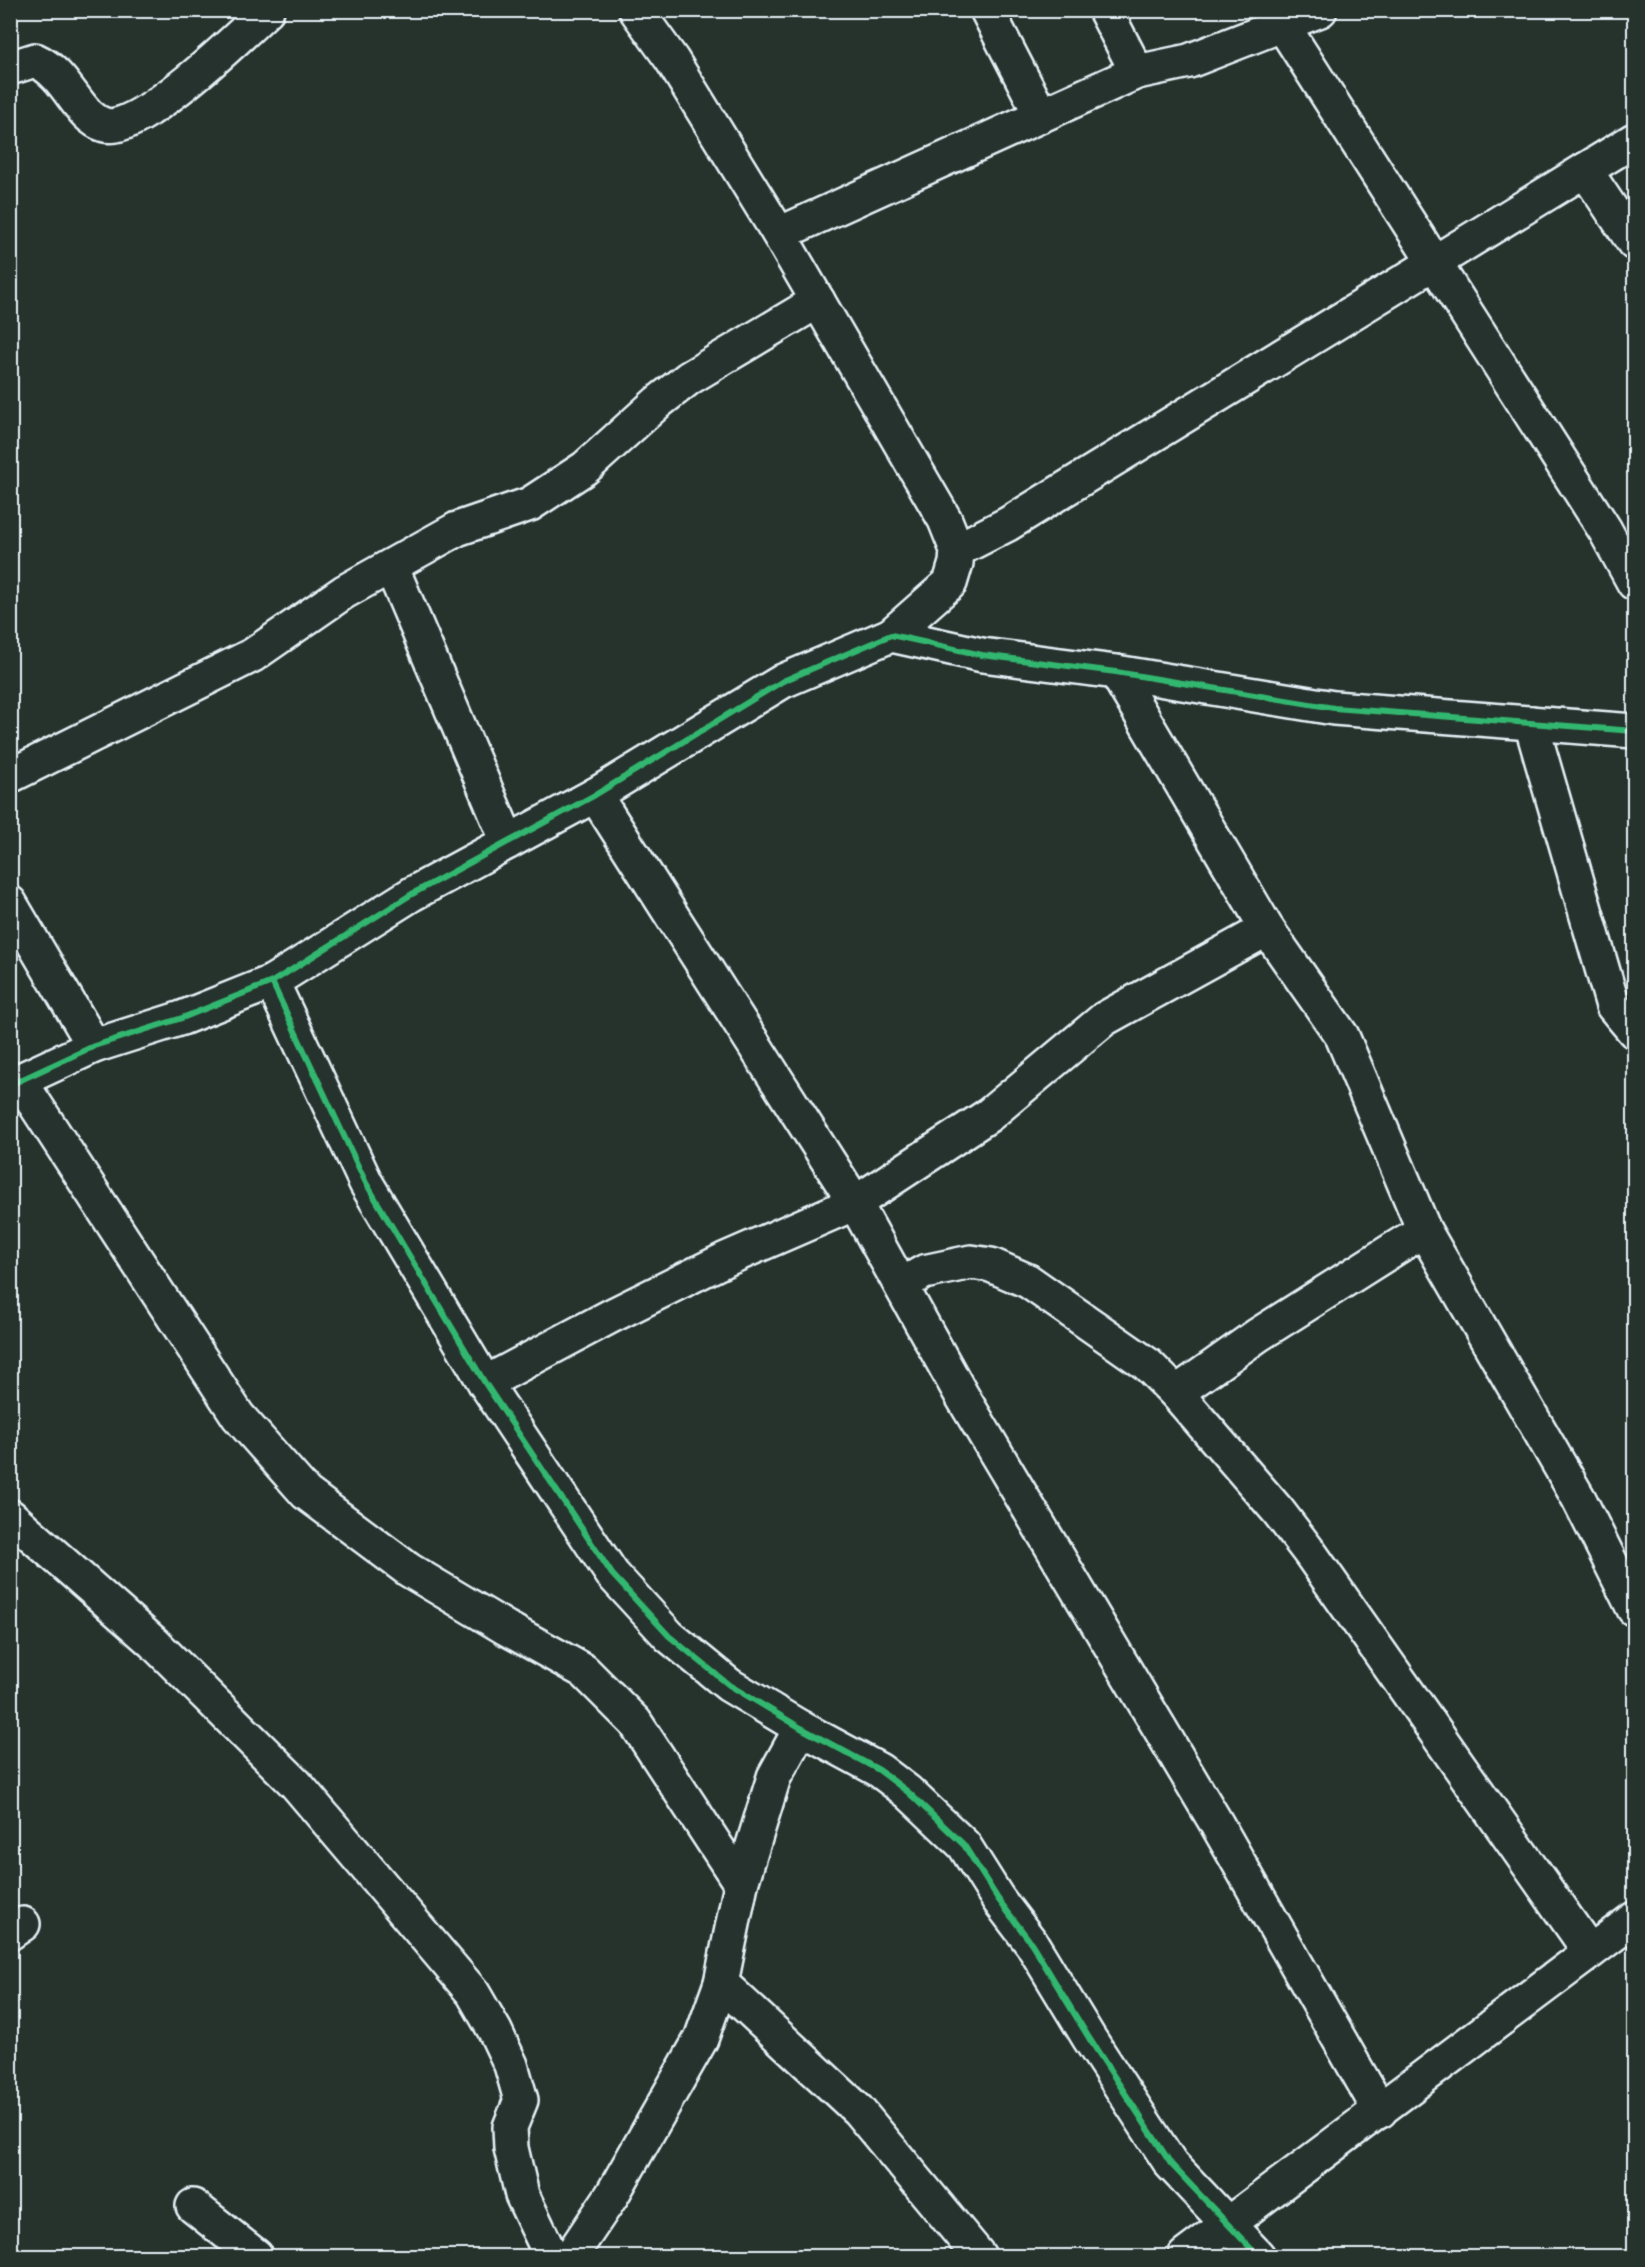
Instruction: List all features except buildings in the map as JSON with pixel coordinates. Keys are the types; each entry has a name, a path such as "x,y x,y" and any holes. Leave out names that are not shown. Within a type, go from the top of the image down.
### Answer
{"street":[{"path":"10,68 35,60 47,66 60,77 86,113 105,125 120,125 146,111 214,61 267,10"},
{"path":"636,10 672,60 779,234 945,520 957,550 950,584 891,635 783,681 595,795 412,894 272,982 182,1018 94,1046 15,1083 238,1416 306,1493 409,1570 584,1671 635,1722 741,1884"},
{"path":"987,10 1041,115"},
{"path":"1105,10 1137,72"},
{"path":"779,234 1137,72 1189,61 1278,18 1320,10"},
{"path":"1278,18 1605,530 1635,583"},
{"path":"957,550 1008,524 1635,140"},
{"path":"1585,170 1635,243"},
{"path":"10,776 253,655 344,592 457,529 530,504 585,468 657,403 689,378 818,301"},
{"path":"392,566 508,842"},
{"path":"891,635 982,655 1116,672 1334,708 1635,731"},
{"path":"1116,672 1267,929 1342,1036 1424,1230 1579,1499 1635,1609"},
{"path":"1531,723 1613,1006 1635,1031"},
{"path":"595,795 855,1203 962,1396 1215,1821 1380,2111"},
{"path":"10,903 94,1046"},
{"path":"485,1383 611,1316 724,1260 855,1203 989,1115 1104,1019 1267,929"},
{"path":"272,982 366,1183 485,1383 612,1574 669,1636 729,1685 801,1728 879,1770 908,1792 964,1845 998,1899 1032,1944 1089,2038 1171,2164 1258,2256"},
{"path":"1176,1393 1258,1335 1424,1230"},
{"path":"901,1286 924,1272 971,1262 991,1266 1028,1281 1147,1364 1176,1393 1278,1511 1310,1552 1590,1952"},
{"path":"10,1516 154,1642 296,1784 473,1993 511,2065 520,2100 510,2127 511,2148 522,2195 551,2256"},
{"path":"571,2256 612,2195 701,2039 721,1983 741,1884 774,1777 801,1728"},
{"path":"1185,2256 1635,1919"},
{"path":"721,1983 858,2110 979,2256"},
{"path":"193,2206 256,2256"}],"cycle path":[{"path":"10,1085 94,1046 182,1018 272,982 412,894 595,795 783,681 891,635 982,655 1116,672 1334,708 1634,731"},
{"path":"272,982 366,1183 485,1383 612,1574 669,1636 729,1685 801,1728 879,1770 908,1792 964,1845 998,1899 1032,1944 1089,2038 1171,2164 1258,2256"}]}
